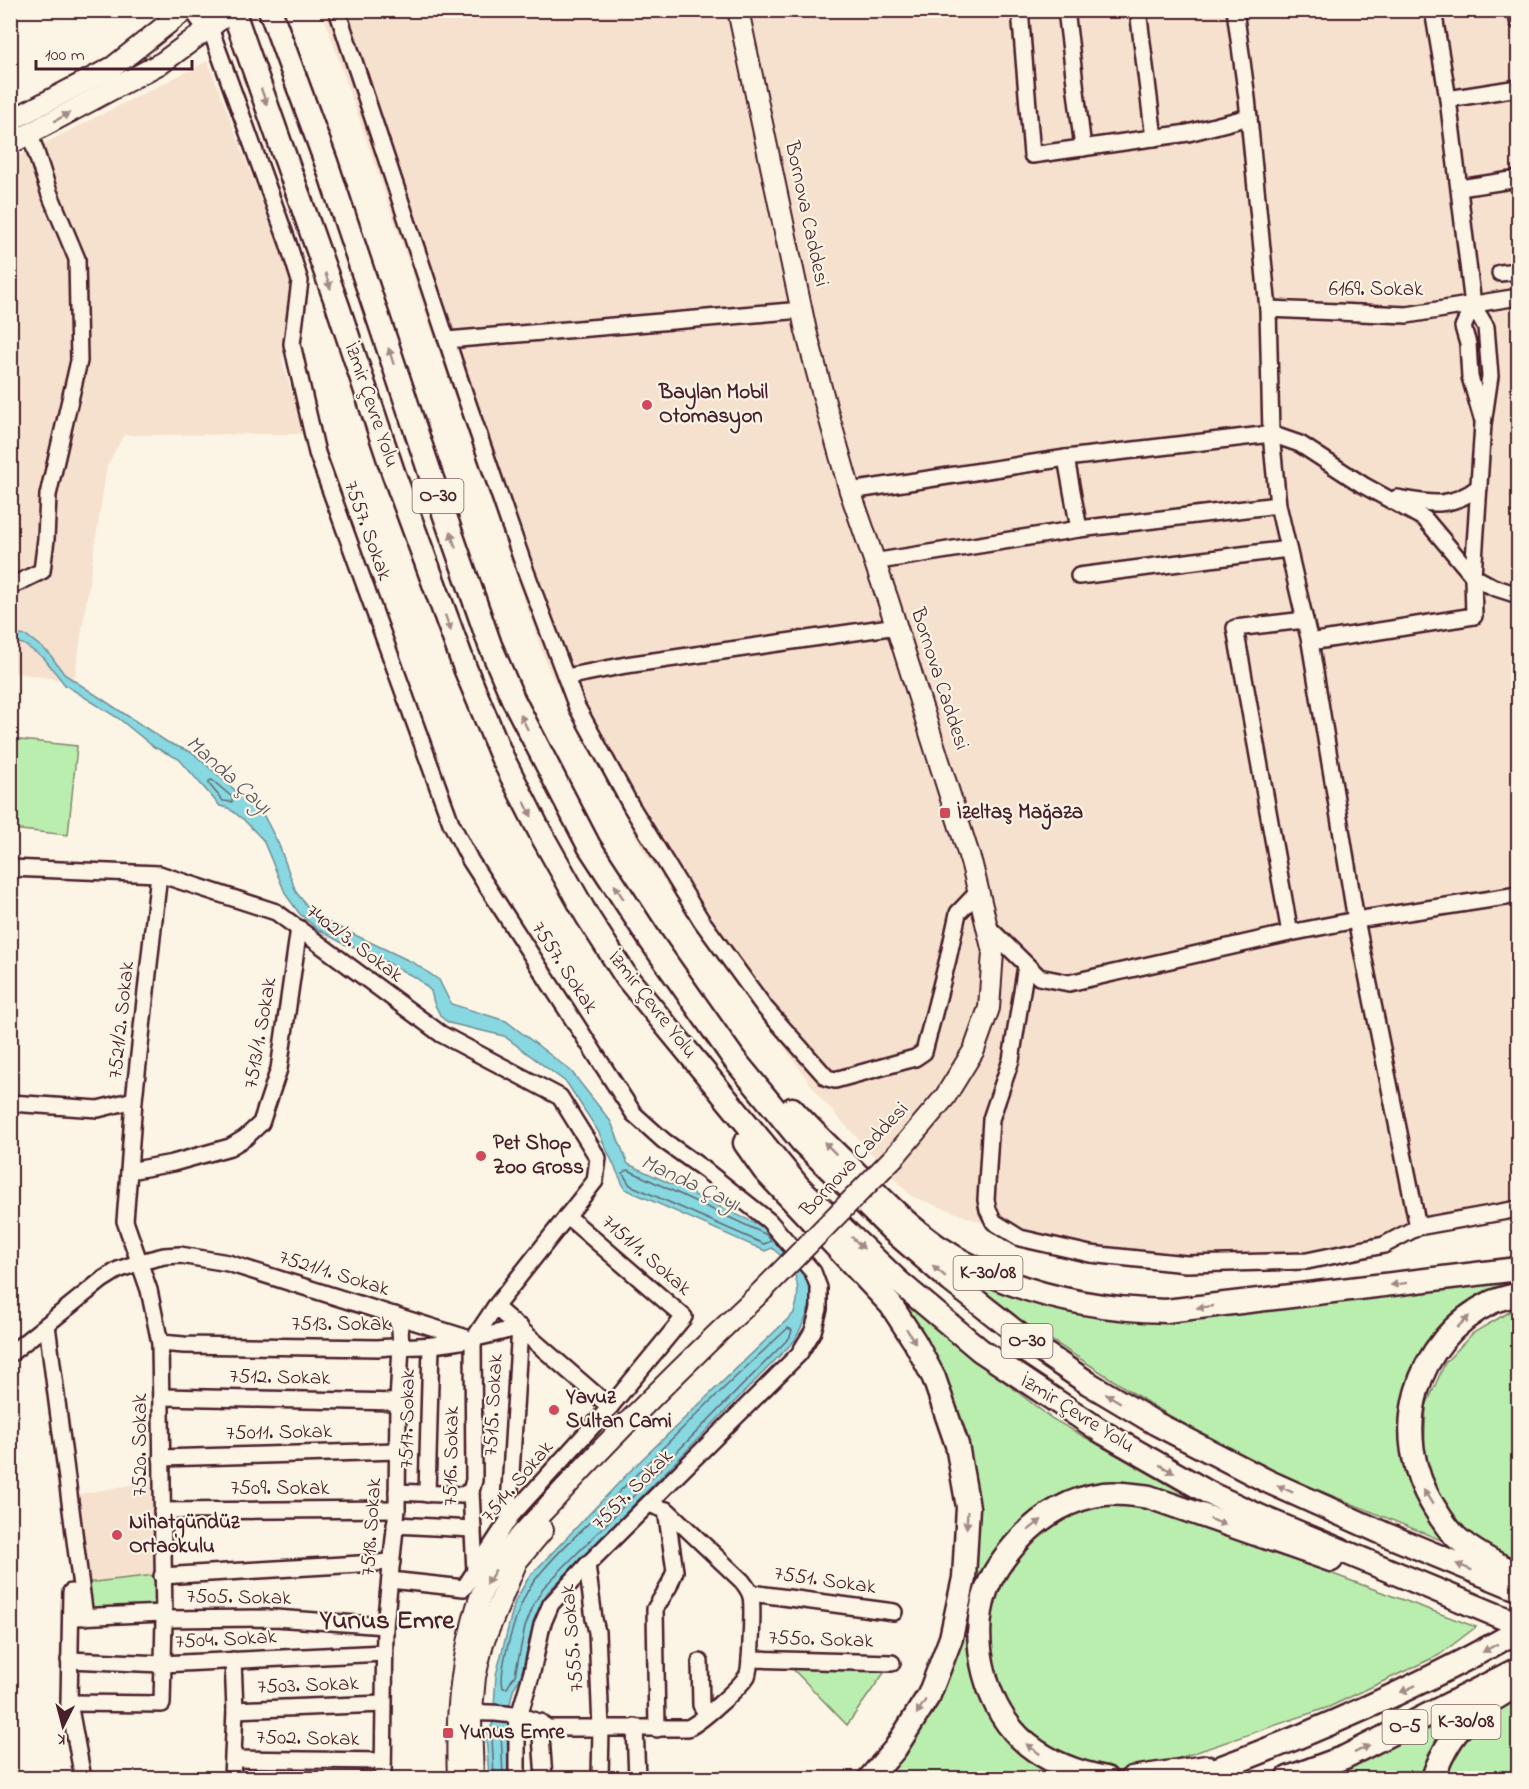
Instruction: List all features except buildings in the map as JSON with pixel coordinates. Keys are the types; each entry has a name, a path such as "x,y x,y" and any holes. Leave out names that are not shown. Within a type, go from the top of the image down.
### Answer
{"highway":[{"path":"196,10 210,28"},
{"name":"İzmir Çevre Yolu","path":"233,10 334,296 393,472 465,668 502,757 541,834 587,916 627,978 799,1187 899,1282 980,1350 1104,1433 1211,1494 1518,1624"},
{"name":"İzmir Çevre Yolu","path":"273,19 326,162 490,645 523,720 589,846 651,941 734,1059 808,1149 892,1230 951,1281 1031,1344 1088,1383 1155,1424 1267,1481 1387,1535 1518,1589"},
{"name":"K-30/08","path":"651,941 794,1111 899,1216 938,1246 973,1266 1040,1294 1079,1304 1124,1310 1166,1311 1457,1277 1518,1267"},
{"path":"627,978 765,1170 891,1305 915,1342 934,1378 957,1445 968,1507 964,1578 951,1638 929,1695 895,1749 870,1779"},
{"path":"1518,1294 1494,1301 1469,1316 1445,1338 1419,1381 1410,1422 1415,1468 1423,1490 1438,1514 1455,1536 1490,1561 1518,1574"},
{"path":"1106,1779 1063,1767 1026,1743 1010,1726 997,1706 981,1660 979,1636 981,1613 987,1590 996,1570 1031,1526 1057,1509 1103,1494 1149,1497 1302,1551 1483,1609"},
{"name":"O-5","path":"1193,1779 1355,1714 1461,1664 1518,1631"},
{"name":"O-5","path":"1288,1779 1345,1757 1518,1669"},
{"name":"K-30/08","path":"1433,1779 1439,1760 1462,1726 1479,1709 1518,1684"},
{"path":"1132,1779 1236,1763"}],"main road":[{"path":"11,119 113,67 185,10"},
{"path":"10,144 163,62 233,10"},
{"name":"Bornova Caddesi","path":"473,1779 471,1714 462,1671 474,1615 487,1583 508,1550 663,1387 762,1291 895,1156 945,1097 974,1050 988,1008 993,952 979,891 897,626 873,562 826,410 802,310 738,10"},
{"name":"Bornova Caddesi","path":"458,1779 456,1736 471,1714"}],"street":[{"path":"337,10 385,158 522,558 577,707 631,806 690,902 765,1008 827,1078 835,1080 915,1058 924,1052 958,913 979,891"},
{"path":"1020,10 1032,155 1188,134 1249,117"},
{"path":"1066,10 1083,148"},
{"path":"1138,10 1154,138"},
{"path":"1235,10 1249,117 1268,309 1271,434 1278,505 1310,642 1356,920 1418,1227"},
{"path":"1310,642 1474,616 1473,576 1483,424 1490,376 1486,327 1473,305 1448,99 1433,12 1449,10"},
{"path":"1516,10 1518,21"},
{"name":"7557. Sokak","path":"210,28 300,281 292,344 317,453 451,824 470,860 634,1114 664,1141 769,1221 813,1272 819,1288 819,1310 813,1331 799,1353 587,1565 551,1604 542,1625 532,1672 519,1716 517,1779"},
{"path":"1448,99 1518,88"},
{"path":"10,589 11,586 42,571 48,495 79,361 77,259 30,134"},
{"path":"1460,188 1518,179"},
{"path":"1500,273 1518,271"},
{"name":"6169. Sokak","path":"1268,309 1407,315 1518,297"},
{"path":"1473,305 1463,327 1468,344 1470,377 1483,424"},
{"path":"447,340 802,310"},
{"path":"850,491 1066,458 1271,434 1300,444 1363,485 1425,519 1473,576 1493,587 1518,595"},
{"path":"1066,458 1078,529"},
{"path":"1383,496 1434,504 1465,498 1479,487"},
{"path":"873,562 1078,529 1278,505"},
{"path":"1079,576 1288,549"},
{"path":"1290,933 1235,628 1305,620"},
{"path":"566,676 897,626"},
{"name":"7402/3. Sokak","path":"10,868 159,874 276,912 441,1034 560,1097 598,1158 595,1181 567,1216"},
{"name":"7521/2. Sokak","path":"129,1171 134,1100 159,874"},
{"path":"987,926 1039,978 1069,983 1356,920 1518,895"},
{"name":"7513/1. Sokak","path":"129,1171 173,1163 230,1147 245,1138 261,1122 266,1114 279,1069 299,928"},
{"path":"1026,966 1011,1060 991,1119 986,1200 994,1222 1020,1238 1090,1254 1186,1264 1307,1261 1384,1245 1418,1227 1518,1209"},
{"path":"10,1103 98,1109 134,1100"},
{"path":"129,1171 124,1221 140,1262"},
{"path":"474,1340 495,1307 567,1216"},
{"name":"7151/1. Sokak","path":"567,1216 684,1317 610,1407"},
{"name":"7521/1. Sokak","path":"10,1353 102,1280 118,1270 164,1256 180,1255 228,1263 474,1340"},
{"name":"7520. Sokak","path":"69,1703 162,1704 160,1343 158,1325 140,1262"},
{"path":"495,1307 610,1407"},
{"name":"7518. Sokak","path":"383,1779 385,1626 398,1509 398,1402 401,1346 400,1329 395,1315"},
{"path":"47,1325 77,1617 69,1660 69,1703 83,1779"},
{"name":"7513. Sokak","path":"160,1343 378,1348 431,1346 474,1340 520,1327"},
{"name":"7515. Sokak","path":"508,1522 520,1327"},
{"name":"7516. Sokak","path":"474,1340 474,1480 471,1491 475,1572"},
{"name":"7517. Sokak","path":"427,1494 431,1346"},
{"name":"7512. Sokak","path":"162,1397 398,1402"},
{"name":"7514. Sokak","path":"390,1580 464,1588 508,1522 610,1407"},
{"name":"75011. Sokak","path":"161,1458 398,1451"},
{"path":"397,1492 462,1496 471,1491"},
{"path":"471,1714 519,1716 540,1722 548,1728 688,1728 707,1714 747,1676 750,1659 751,1593 742,1581 666,1510 649,1504"},
{"name":"7509. Sokak","path":"162,1511 398,1509"},
{"path":"657,1729 655,1609 675,1571 666,1510"},
{"path":"396,1525 473,1529"},
{"path":"162,1576 392,1562"},
{"name":"7555. Sokak","path":"587,1565 597,1632 601,1728 600,1779"},
{"path":"70,1592 77,1617"},
{"name":"7551. Sokak","path":"751,1593 894,1612"},
{"name":"7505. Sokak","path":"77,1617 275,1618 385,1626"},
{"name":"7504. Sokak","path":"69,1660 162,1664 384,1653"},
{"name":"7550. Sokak","path":"750,1659 892,1663"},
{"path":"232,1779 235,1710 233,1660"},
{"path":"700,1662 700,1705 707,1714"},
{"name":"7503. Sokak","path":"235,1710 383,1704"},
{"path":"540,1722 544,1779"},
{"path":"635,1727 637,1779"},
{"name":"7502. Sokak","path":"234,1759 383,1761"}],"shaded area":[{"path":"322,11 1518,11 1518,1202 1386,1239 1307,1258 1101,1253 1017,1236 911,1196 823,1101 644,852 547,666"},
{"path":"208,61 291,279 283,363 304,434 124,435 107,466 74,682 11,672 11,160"},
{"name":"Nihatgündüz Ortaokulu","path":"151,1481 155,1575 86,1583 75,1495"}],"green space":[{"path":"11,739 77,746 68,835 11,829"},
{"path":"937,1256 991,1288 1074,1312 1152,1323 1518,1277 1518,1290 1455,1320 1407,1405 1448,1543 1243,1459 1150,1404 1017,1318"},
{"path":"895,1292 960,1347 1051,1418 1218,1513 1118,1485 1010,1537 976,1675 1072,1778 882,1778 944,1680 973,1507"},
{"path":"1518,1310 1518,1567 1464,1533 1437,1496 1424,1452 1426,1406 1445,1363 1473,1333 1509,1312"},
{"path":"1114,1501 1160,1510 1476,1627 1439,1655 1329,1707 1150,1768 1105,1773 1077,1766 1020,1727 995,1689 988,1616 1001,1578 1027,1542 1073,1512"},
{"path":"155,1575 155,1604 92,1612 86,1583"},
{"path":"790,1666 889,1666 847,1725"},
{"path":"1518,1696 1518,1778 1442,1778 1460,1741 1490,1712"},
{"path":"1465,1714 1428,1778 1314,1778"}],"water":[{"path":"11,634 27,636 49,653 64,674 167,742 193,753 264,816 279,845 296,892 315,916 414,963 439,980 451,1004 506,1021 571,1071 611,1122 628,1164 772,1231 810,1273 811,1300 807,1315 795,1340 548,1592 534,1623 520,1677 510,1702 508,1778 489,1778 486,1735 493,1723 496,1675 515,1601 529,1577 634,1467 794,1313 798,1293 792,1269 772,1248 765,1251 625,1189 598,1131 567,1083 504,1036 449,1023 441,1017 431,991 418,979 362,949 344,944 317,929 299,913 286,895 263,840 244,820 228,808 220,806 179,759 154,747 118,718 65,685 44,658 23,644 11,642"}],"place":[{"name":"Baylan Mobil Otomasyon","path":"647,405"},
{"name":"İzeltaş Mağaza","path":"945,813"},
{"name":"Pet Shop Zoo Gross","path":"481,1156"},
{"name":"Yavuz Sultan Cami","path":"554,1410"},
{"name":"Nihatgündüz Ortaokulu","path":"117,1535"},
{"name":"Yunus Emre","path":"448,1733"}],"district":[{"name":"Yunus Emre","path":"387,1621"}],"water label":[{"name":"Manda Çayı","path":"228,776"},
{"name":"Manda Çayı","path":"690,1184"}]}
